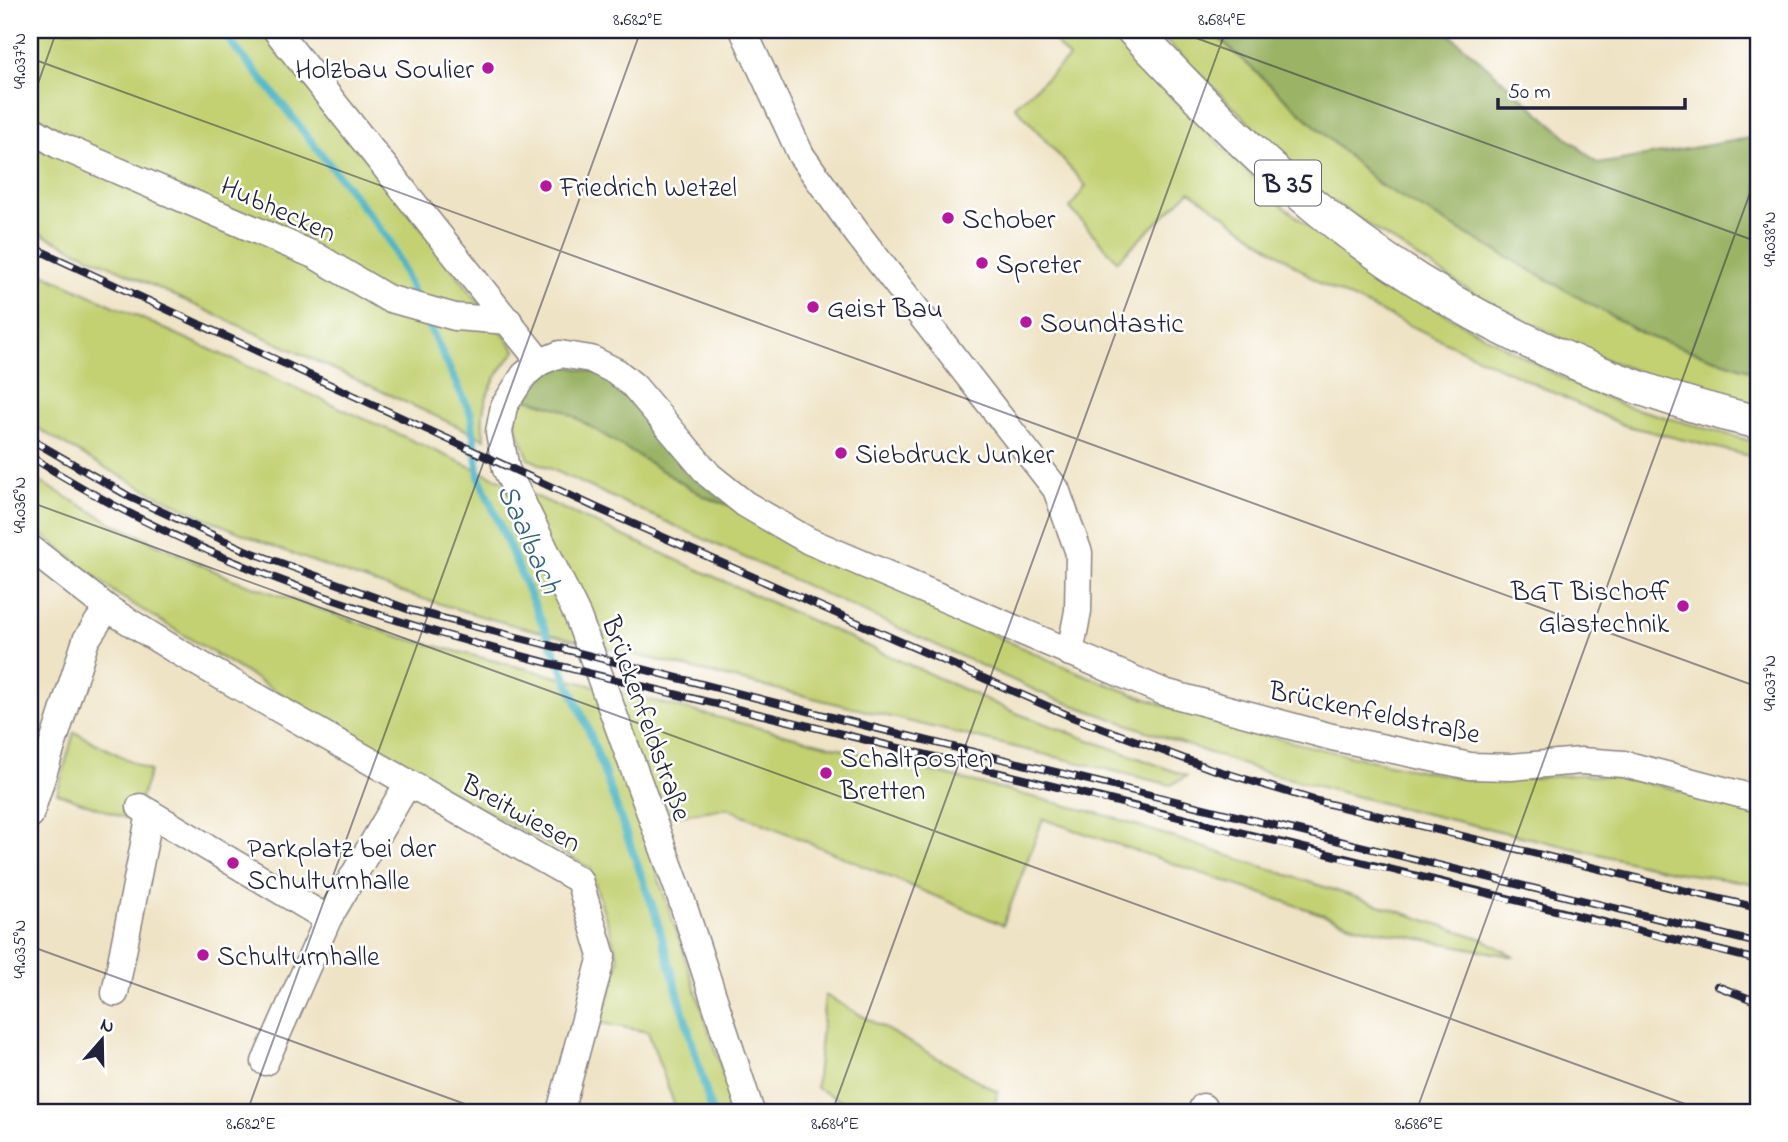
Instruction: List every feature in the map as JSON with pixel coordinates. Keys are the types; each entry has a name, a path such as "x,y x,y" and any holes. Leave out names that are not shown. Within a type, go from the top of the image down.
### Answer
{"main road":[{"name":"B 35","path":"1133,30 1266,164 1312,205 1400,267 1466,307 1551,352 1632,385 1758,422"}],"street":[{"path":"276,30 540,362"},
{"path":"743,30 801,155 857,233 1056,489 1079,553 1078,611 1070,653"},
{"name":"Hubhecken","path":"30,128 58,145 316,256 387,298 455,317 509,321"},
{"name":"Brückenfeldstraße","path":"751,1112 678,889 578,617 506,469 499,432 500,418 512,390 540,362 560,354 577,355 617,372 634,386 709,475 745,504 809,541 1164,692 1332,737 1470,766 1511,767 1581,761 1624,764 1758,799"},
{"name":"Breitwiesen","path":"30,548 107,608 333,743 579,880 601,956 561,1112"},
{"path":"30,815 86,640 107,608"},
{"path":"265,1062 328,919 408,783"},
{"path":"115,992 145,810 328,919"}],"green space":[{"path":"30,30 263,30 399,199 516,351 489,391 483,415 485,439 30,229"},
{"path":"1044,30 1104,30 1284,207 1340,250 1457,321 1572,383 1625,406 1758,443 1758,458 1623,425 1321,284 1190,191 1117,261 1070,208 1086,186 1015,106 1069,58"},
{"path":"1155,30 1210,30 1380,185 1647,336 1758,373 1758,407 1674,385 1596,356 1483,299 1323,195"},
{"path":"1210,30 1445,30 1598,164 1750,138 1758,149 1758,373 1647,336 1380,185"},
{"path":"30,268 1016,713 1187,776 1171,785 513,625 325,566 203,517 86,457 30,423"},
{"path":"557,364 608,375 740,509 705,497 563,410 518,396"},
{"path":"518,396 563,409 705,497 743,509 1014,644 1149,700 1284,740 1423,771 1482,781 1570,775 1607,777 1672,789 1758,812 1758,884 1675,872 1401,808 1261,771 1050,697 529,459 515,423"},
{"path":"30,476 114,524 232,579 400,637 1108,816 1483,939 1515,957 1359,927 1043,819 1003,925 727,808 640,821 736,1112 677,1112 648,1032 600,1023 619,960 590,868 340,730 118,595 30,525"},
{"path":"74,732 150,771 133,821 57,793"},
{"path":"825,995 998,1092 992,1112 865,1112 816,1088"}],"waterway":[{"name":"Saalbach","path":"220,30 267,85 389,240 417,300"},
{"name":"Saalbach","path":"424,315 471,414 479,477 589,731 655,913 712,1112"}],"railway":[{"path":"30,246 597,508 1072,717 1209,768 1317,801 1641,879"},
{"path":"30,439 130,497 245,550 410,610 871,727 1758,943"},
{"path":"30,456 123,510 220,556 321,595 423,628 527,658 1758,960"},
{"path":"1631,878 1758,908"},
{"path":"1717,986 1758,1002"}],"place":[{"name":"Holzbau Soulier","path":"488,68"},
{"name":"Friedrich Wetzel","path":"546,186"},
{"name":"Schober","path":"948,218"},
{"name":"Spreter","path":"982,263"},
{"name":"Geist Bau","path":"813,307"},
{"name":"Soundtastic","path":"1026,322"},
{"name":"Siebdruck Junker","path":"841,453"},
{"name":"BGT Bischoff Glastechnik","path":"1683,606"},
{"name":"Schaltposten Bretten","path":"826,773"},
{"name":"Parkplatz bei der Schulturnhalle","path":"233,863"},
{"name":"Schulturnhalle","path":"203,955"}]}
